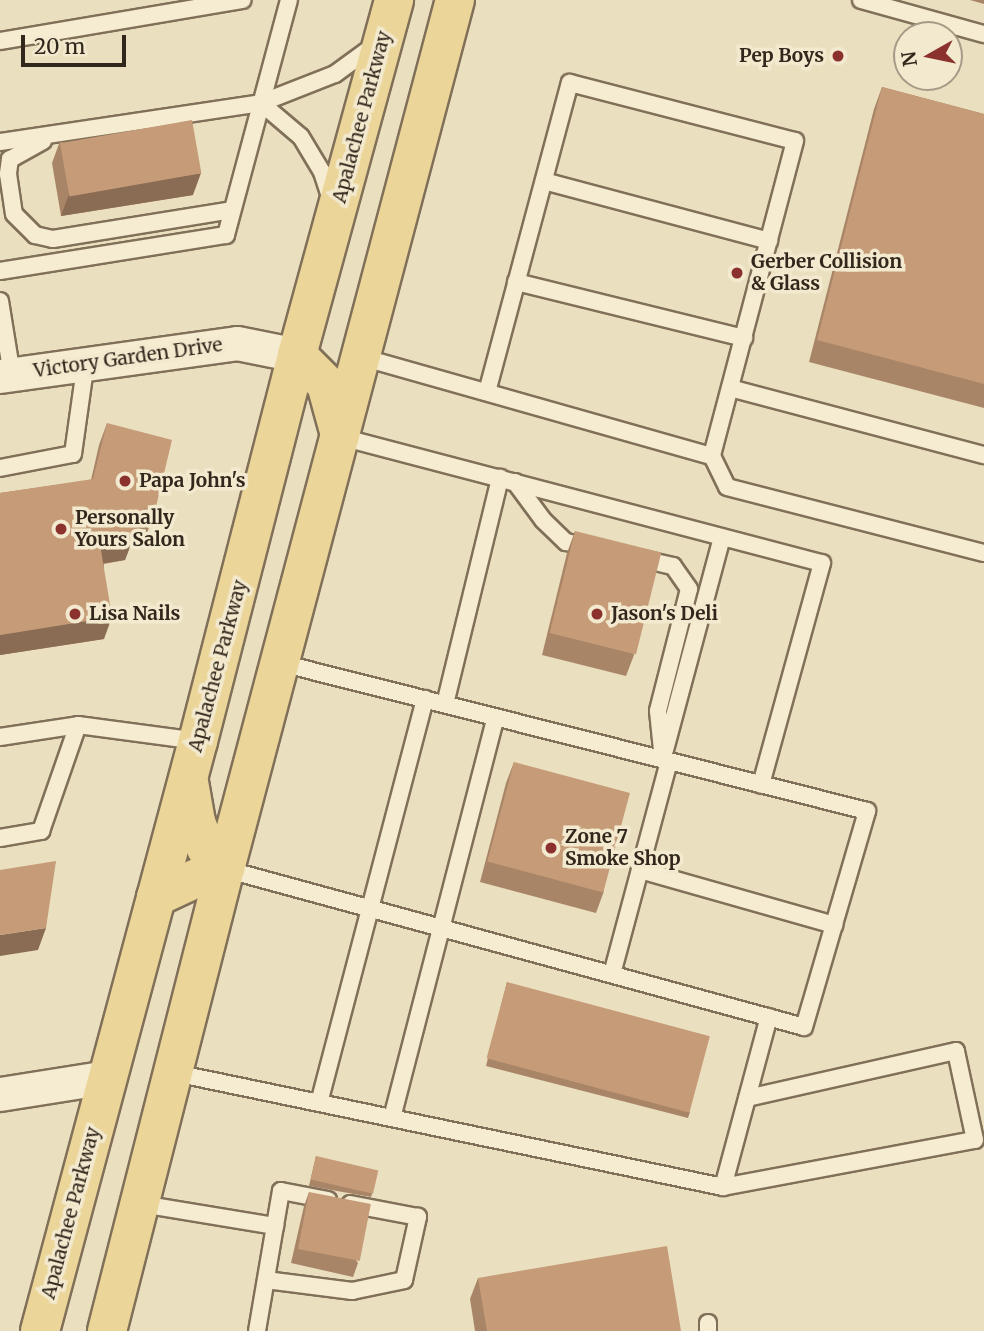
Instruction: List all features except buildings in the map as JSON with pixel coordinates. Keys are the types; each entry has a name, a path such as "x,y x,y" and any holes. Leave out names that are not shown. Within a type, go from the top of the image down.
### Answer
{"main road":[{"name":"Apalachee Parkway","path":"40,1331 198,741 297,355 394,0"},
{"path":"107,1331 225,869 455,0"},
{"path":"297,355 326,384 341,437"},
{"path":"188,777 196,822 205,848 225,869"},
{"path":"156,897 201,876 225,869"}],"street":[{"name":"Victory Garden Drive","path":"6,376 86,362 237,343 297,355"},
{"path":"0,1094 107,1077"}],"lane":[{"path":"0,41 243,0"},
{"path":"0,271 226,235 289,0"},
{"path":"861,0 984,34"},
{"path":"0,142 261,103 335,74 384,39"},
{"path":"487,392 570,83 796,141 712,456 727,486 984,553"},
{"path":"261,103 301,137 322,172 336,215"},
{"path":"61,133 27,147 10,159 8,174 14,214 36,235 53,239 232,210"},
{"path":"544,181 769,241"},
{"path":"516,282 744,338"},
{"path":"0,301 6,376"},
{"path":"361,357 712,456"},
{"path":"0,468 73,454 86,362"},
{"path":"730,387 984,455"},
{"path":"341,437 822,563 761,785"},
{"path":"508,480 566,542 673,566 689,589 658,711 666,760"},
{"path":"445,704 508,480"},
{"path":"612,974 722,537"},
{"path":"225,869 804,1027 867,811 281,663"},
{"path":"319,1103 425,699"},
{"path":"392,1118 496,717"},
{"path":"0,737 78,725 198,741"},
{"path":"0,838 41,831 78,725"},
{"path":"640,870 834,925"},
{"path":"723,1187 769,1017"},
{"path":"175,1073 723,1187 975,1140 956,1051 747,1098"},
{"path":"257,1331 281,1191 418,1217 404,1280 352,1291 266,1280"},
{"path":"141,1204 275,1226"}],"place":[{"name":"Pep Boys","path":"838,56"},
{"name":"Gerber Collision & Glass","path":"737,273"},
{"name":"Papa John's","path":"125,481"},
{"name":"Personally Yours Salon","path":"61,529"},
{"name":"Lisa Nails","path":"75,614"},
{"name":"Jason's Deli","path":"597,614"},
{"name":"Zone 7 Smoke Shop","path":"551,848"}]}
